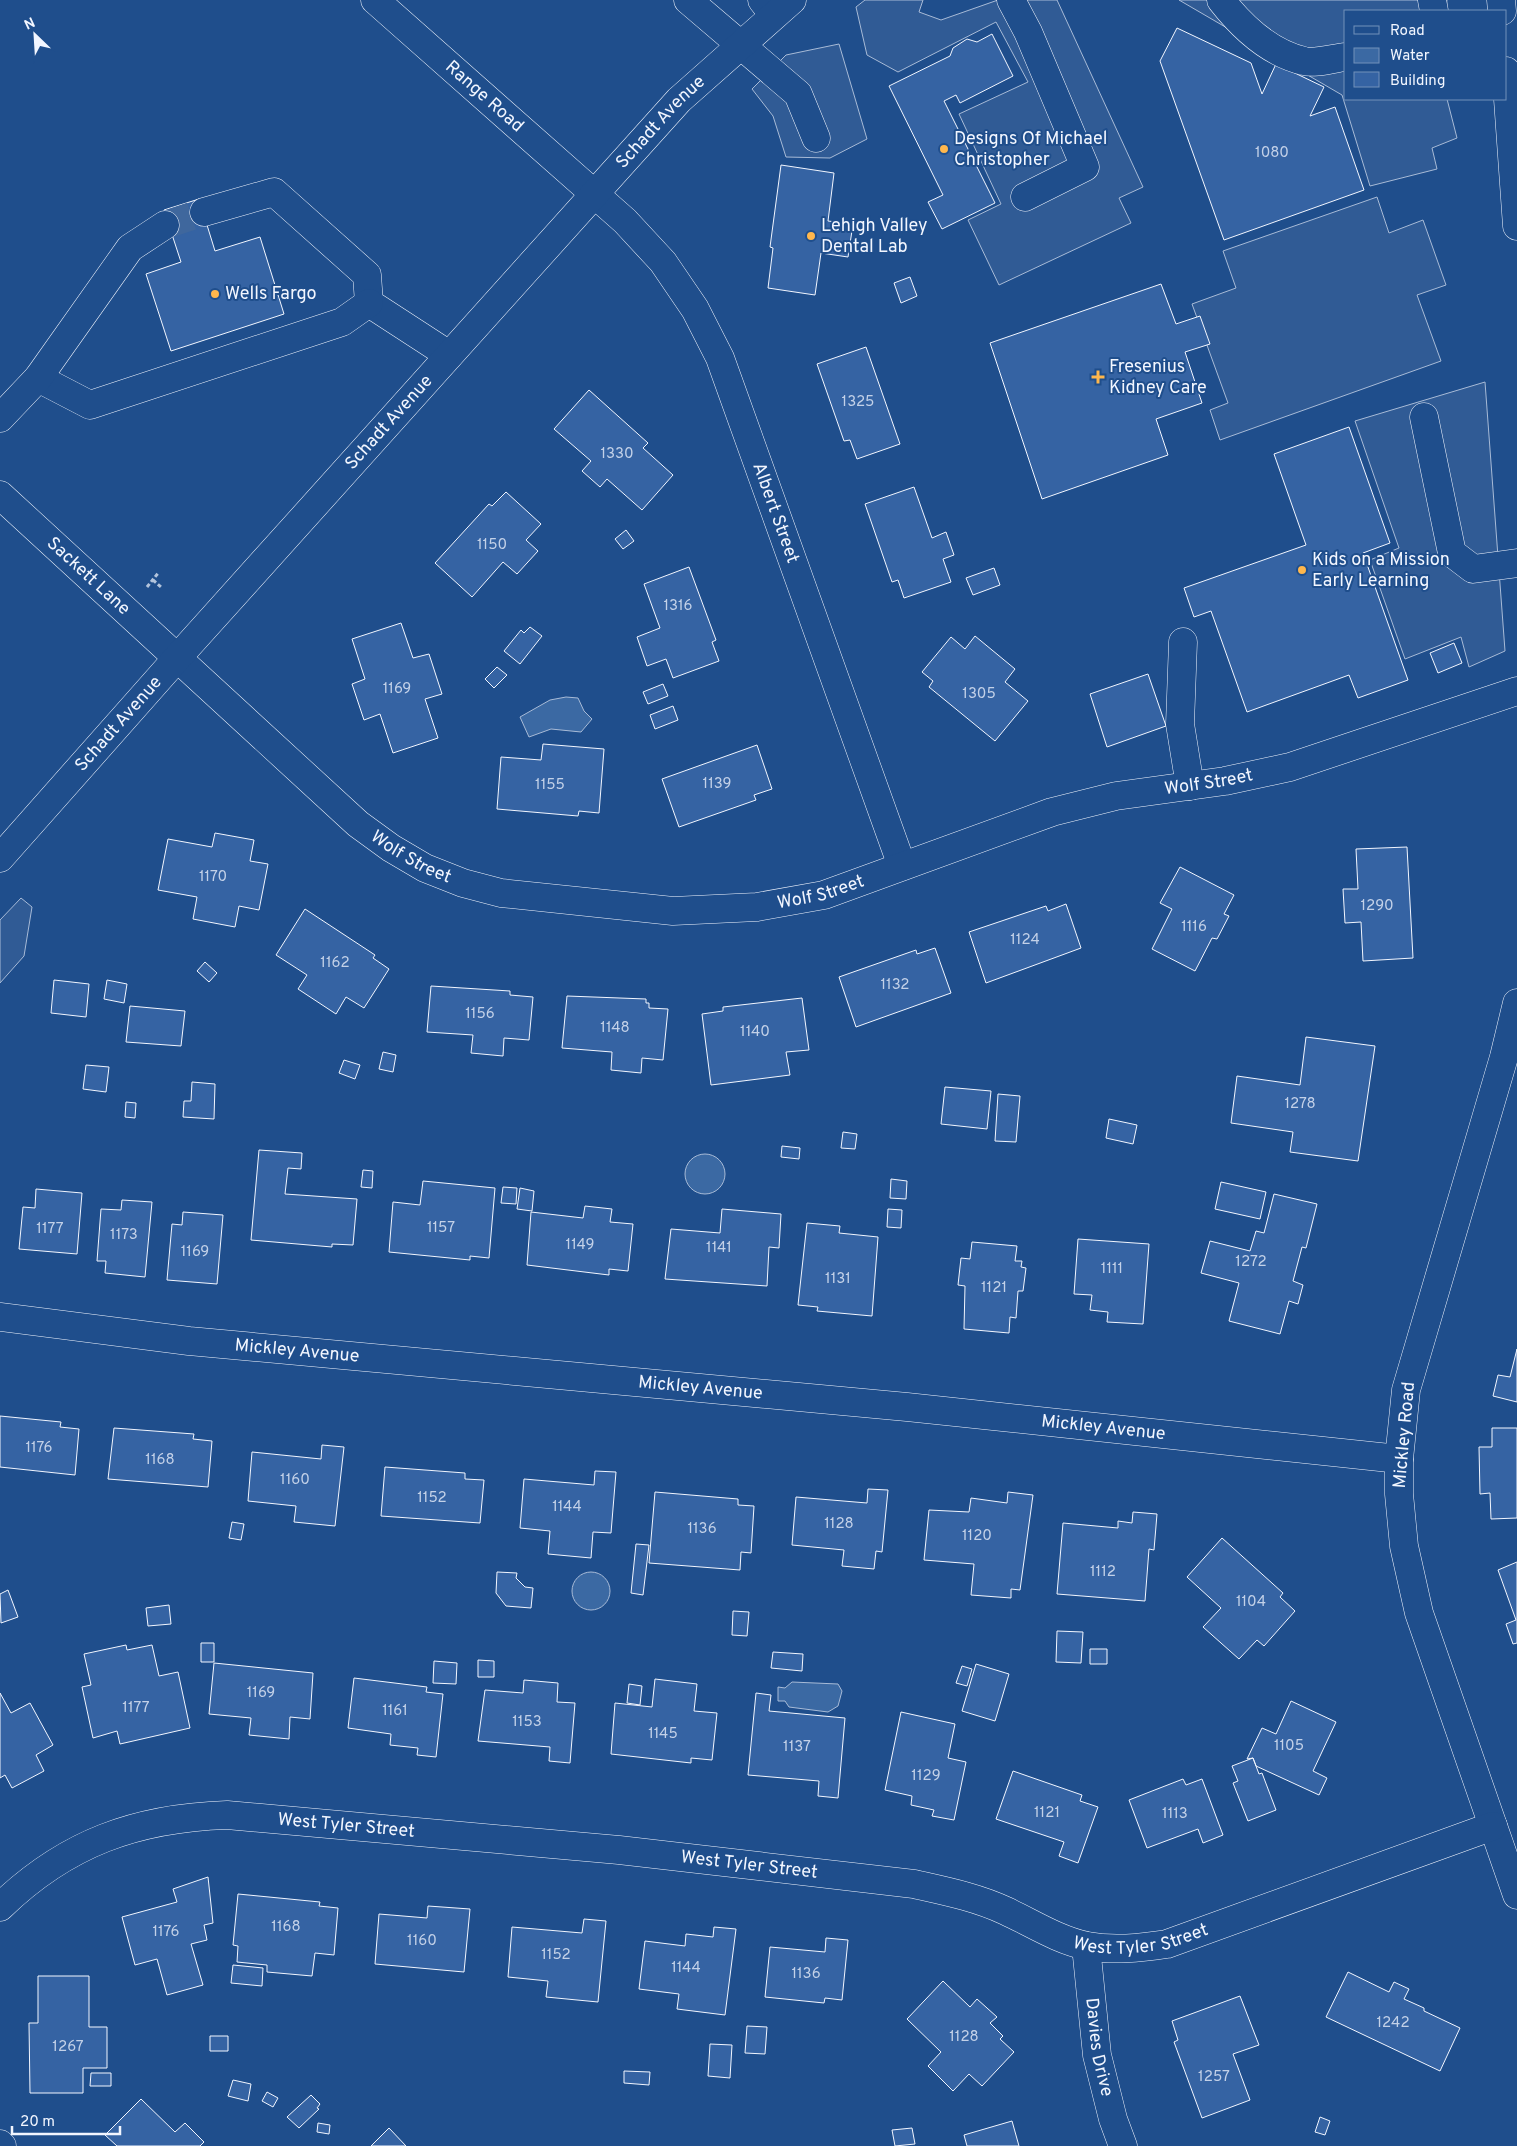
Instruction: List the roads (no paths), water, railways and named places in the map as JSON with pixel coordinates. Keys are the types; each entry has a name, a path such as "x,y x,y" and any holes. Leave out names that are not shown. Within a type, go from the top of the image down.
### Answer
{"street":[{"name":"Range Road","path":"375,0 594,193"},
{"path":"688,0 798,94 816,138"},
{"path":"1011,0 1028,32 1085,167 1026,198"},
{"path":"1221,0 1248,30 1272,47 1305,61 1344,57"},
{"name":"Schadt Avenue","path":"0,858 594,193 679,100 740,44 775,5"},
{"path":"1507,85 1517,226"},
{"path":"204,212 274,192 367,275 369,303"},
{"name":"Albert Street","path":"594,193 625,221 663,262 695,309 720,358 902,866"},
{"path":"0,418 38,378 130,248 166,225"},
{"path":"369,303 449,355"},
{"path":"38,378 90,405 342,322 369,303"},
{"path":"1424,417 1452,553 1474,569 1517,563"},
{"name":"Sackett Lane","path":"0,495 178,657"},
{"path":"1183,642 1180,724 1190,786"},
{"name":"Wolf Street","path":"178,657 358,824 391,848 425,868 463,883 501,892 673,911 758,907 824,895 1052,812 1116,796 1190,786 1290,768 1517,691"},
{"name":"Mickley Road","path":"1517,1003 1504,1057 1406,1390 1399,1459 1399,1494 1404,1546 1419,1613 1517,1895"},
{"name":"Mickley Avenue","path":"0,1317 189,1342 907,1407 1399,1459"},
{"name":"West Tyler Street","path":"0,1907 35,1876 81,1848 131,1828 184,1816 227,1815 619,1850 914,1884 961,1894 1005,1910 1043,1930 1086,1946 1133,1950 1167,1944 1493,1826"},
{"name":"Davies Drive","path":"1086,1946 1097,2055 1113,2119 1123,2146"}],"water":[{"path":"566,697 578,698 584,711 592,719 581,732 551,729 529,737 520,717 550,700"},
{"path":"705,1154 719,1160 725,1174 719,1188 705,1194 691,1188 685,1174 691,1160"},
{"path":"591,1572 604,1578 610,1591 604,1604 591,1610 578,1604 572,1591 578,1578"},
{"path":"792,1682 838,1684 842,1691 838,1706 828,1712 789,1707 785,1701 778,1701 778,1687 785,1688"}],"tunnel":[{"path":"165,225 204,212"}],"place":[{"name":"Designs Of Michael Christopher","path":"944,149"},
{"name":"Lehigh Valley Dental Lab","path":"811,236"},
{"name":"Wells Fargo","path":"215,294"},
{"name":"Fresenius Kidney Care","path":"1098,377"},
{"name":"Kids on a Mission Early Learning","path":"1302,570"}]}
